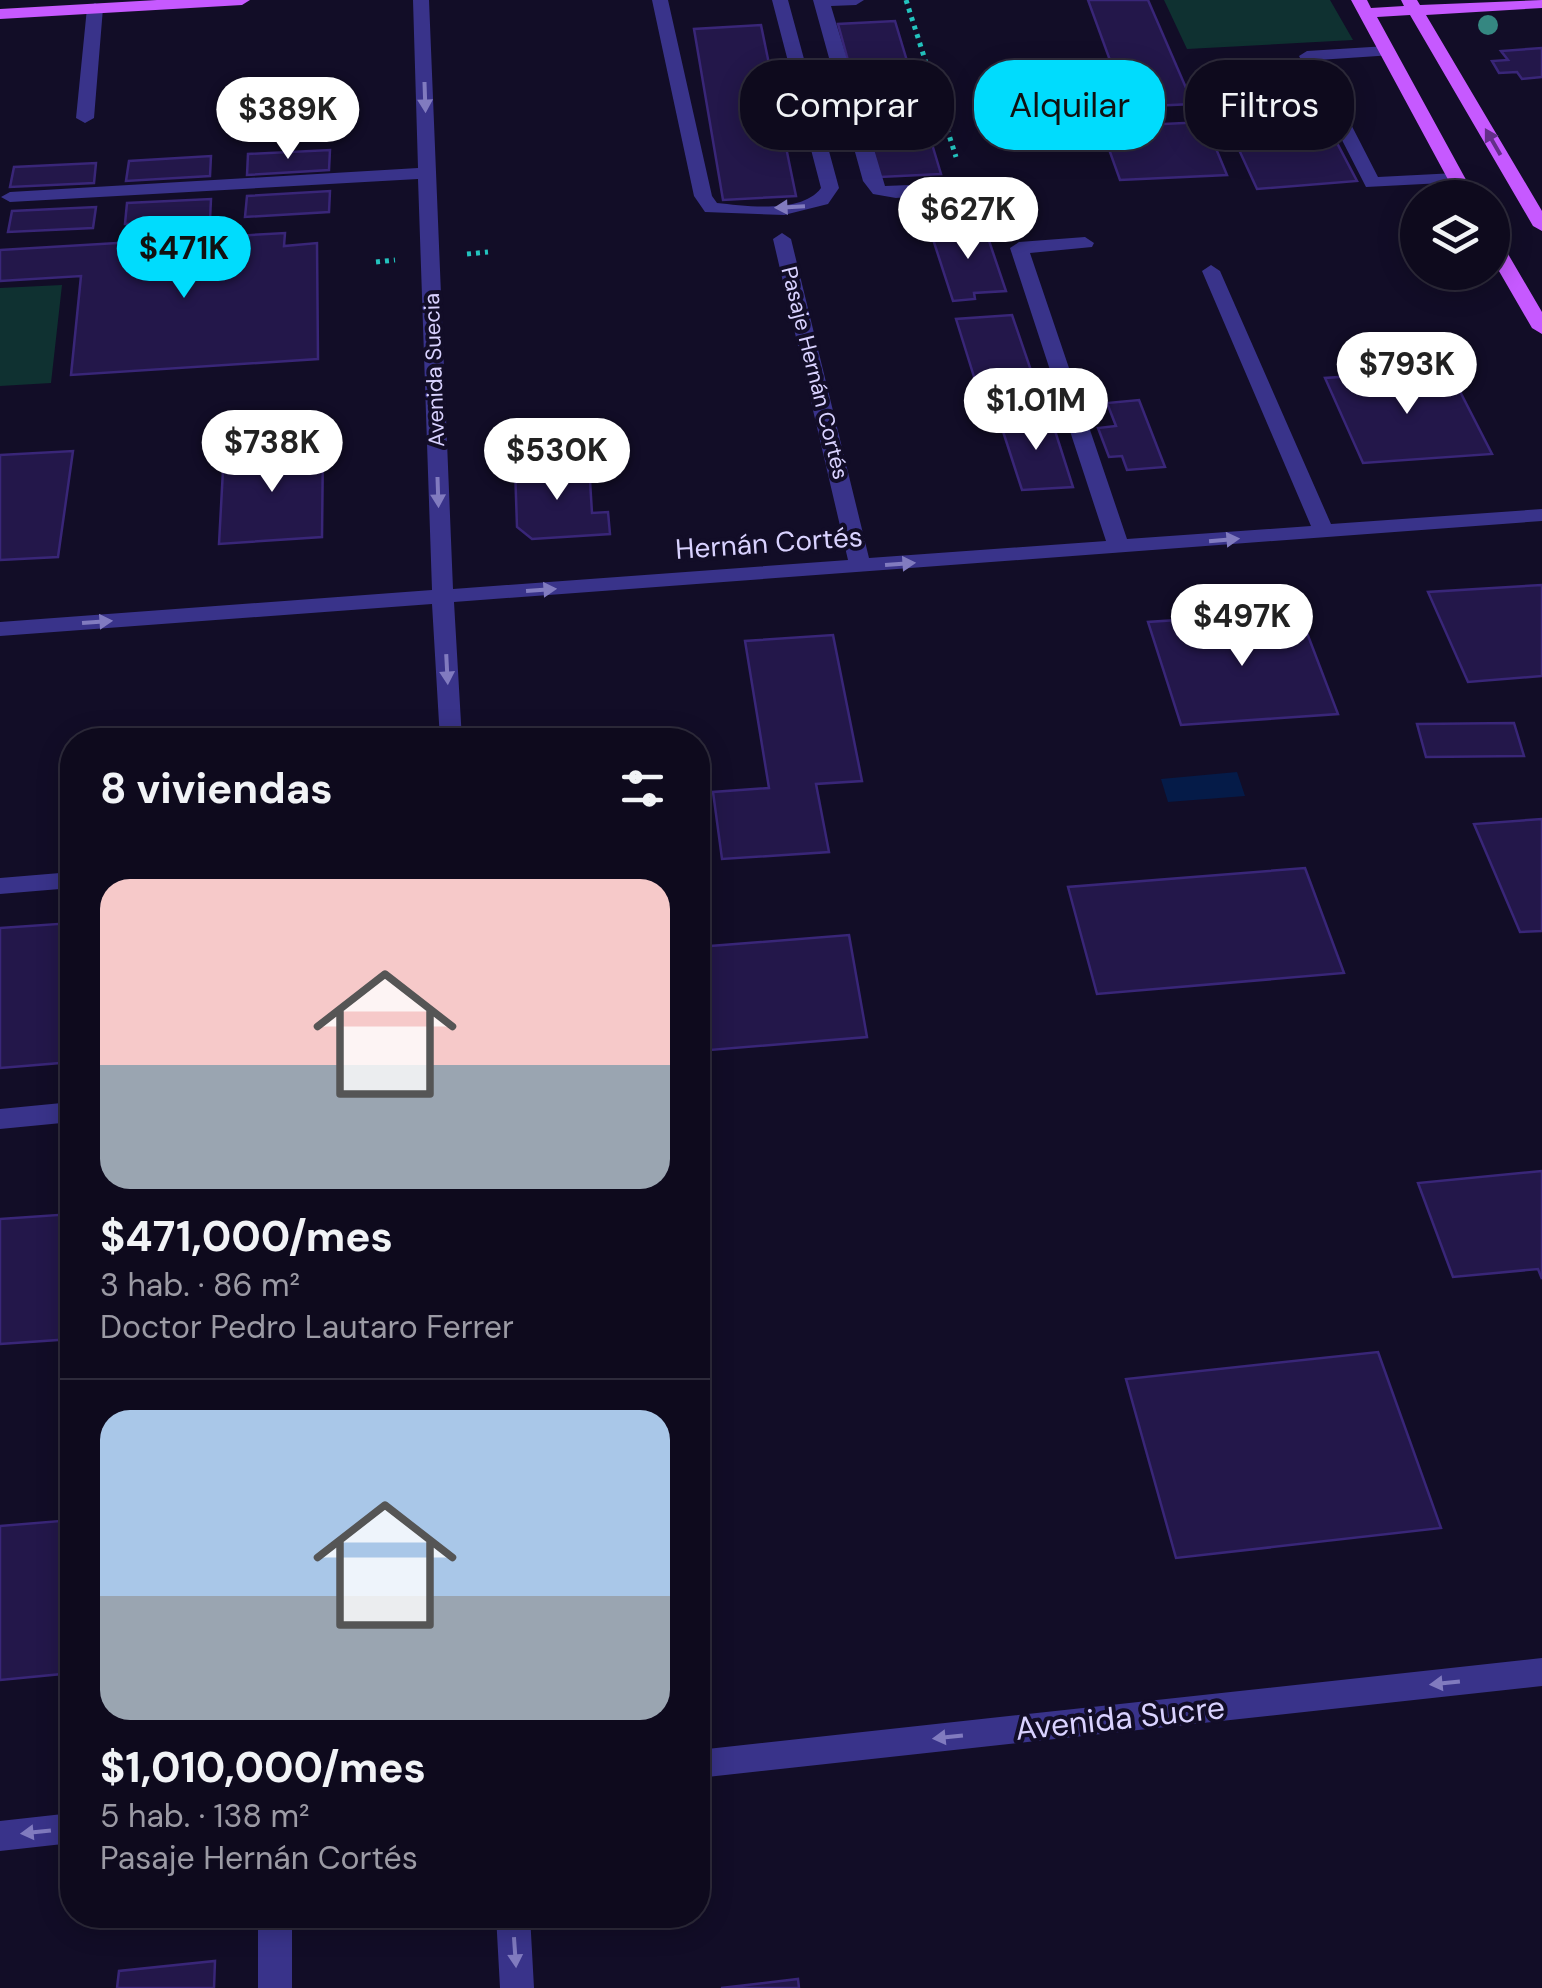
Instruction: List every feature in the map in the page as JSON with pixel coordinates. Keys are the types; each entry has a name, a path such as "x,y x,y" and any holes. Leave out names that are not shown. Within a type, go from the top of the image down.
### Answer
{"main road":[{"path":"0,14 242,0"},
{"path":"1456,178 1362,7 1542,4"},
{"path":"1412,5 1542,226"},
{"path":"1510,273 1542,328"}],"street":[{"name":"Avenida Suecia","path":"421,0 450,728"},
{"path":"660,0 703,196 711,208 730,211 809,206 822,200 830,188 780,0"},
{"path":"856,0 822,1 872,180 879,190 896,192 959,188"},
{"path":"85,118 95,8"},
{"path":"1388,51 1308,56 1372,183 1456,178"},
{"path":"10,197 428,173"},
{"name":"Pasaje Hernán Cortés","path":"782,239 860,566"},
{"path":"1084,244 1019,248 1119,548"},
{"path":"1211,271 1324,532"},
{"name":"Hernán Cortés","path":"0,629 1542,515"},
{"path":"0,886 60,881"},
{"path":"0,1119 60,1113"},
{"name":"Avenida Sucre","path":"710,1763 1542,1672"},
{"path":"0,1836 60,1829"},
{"path":"274,1928 275,1988"},
{"path":"514,1928 517,1988"}],"path":[{"path":"906,0 956,151 959,188"}],"green space":[{"path":"1164,0 1330,0 1353,40 1187,49"},
{"path":"62,285 51,383 0,386 0,288"}],"water":[{"path":"1237,772 1245,796 1168,802 1161,779"}],"building":[{"path":"1088,0 1148,0 1185,86 1185,104 1165,105 1165,60 1110,60"},
{"path":"895,21 907,60 848,60 838,24"},
{"path":"761,25 768,60 740,60 740,150 787,150 796,196 723,200 694,29"},
{"path":"1542,48 1542,77 1522,79 1517,72 1499,73 1492,61 1508,60 1501,51"},
{"path":"1185,123 1185,150 1217,150 1227,175 1120,180 1109,150 1165,150 1165,124"},
{"path":"330,150 329,170 247,175 248,154"},
{"path":"873,150 934,150 941,174 880,177"},
{"path":"1239,150 1341,150 1357,181 1257,189"},
{"path":"211,156 210,176 126,181 129,161"},
{"path":"96,163 94,183 10,187 14,167"},
{"path":"330,191 329,212 245,217 247,196"},
{"path":"211,199 210,220 125,224 127,203"},
{"path":"96,207 93,228 8,232 12,211"},
{"path":"984,226 1006,291 974,293 975,299 953,301 930,230"},
{"path":"285,233 284,246 317,243 318,359 71,375 81,276 0,281 0,250"},
{"path":"1012,315 1036,385 1002,387 1004,394 980,396 956,319"},
{"path":"1449,370 1492,454 1363,463 1325,378"},
{"path":"1139,400 1165,467 1127,470 1122,456 1109,457 1098,428 1116,426 1107,403"},
{"path":"1050,415 1073,487 1022,490 999,419"},
{"path":"323,445 322,537 219,544 224,451"},
{"path":"73,451 58,557 0,560 0,455"},
{"path":"589,464 592,513 608,512 610,534 532,539 517,527 515,467"},
{"path":"1542,585 1542,676 1468,682 1428,592"},
{"path":"1299,612 1338,714 1181,725 1148,622"},
{"path":"833,635 862,781 816,784 829,852 722,859 713,792 769,788 745,641"},
{"path":"1514,723 1524,756 1426,757 1417,724"},
{"path":"1542,819 1542,931 1520,932 1474,824"},
{"path":"1305,868 1344,973 1097,994 1068,887"},
{"path":"60,924 60,1063 0,1068 0,928"},
{"path":"849,935 867,1037 710,1050 710,946"},
{"path":"1542,1171 1542,1279 1538,1269 1453,1277 1418,1183"},
{"path":"60,1215 60,1340 0,1344 0,1219"},
{"path":"1378,1352 1441,1528 1176,1558 1126,1379"},
{"path":"60,1521 60,1674 0,1680 0,1526"},
{"path":"215,1961 214,1988 117,1988 119,1971"},
{"path":"798,1979 799,1988 721,1988"}]}
